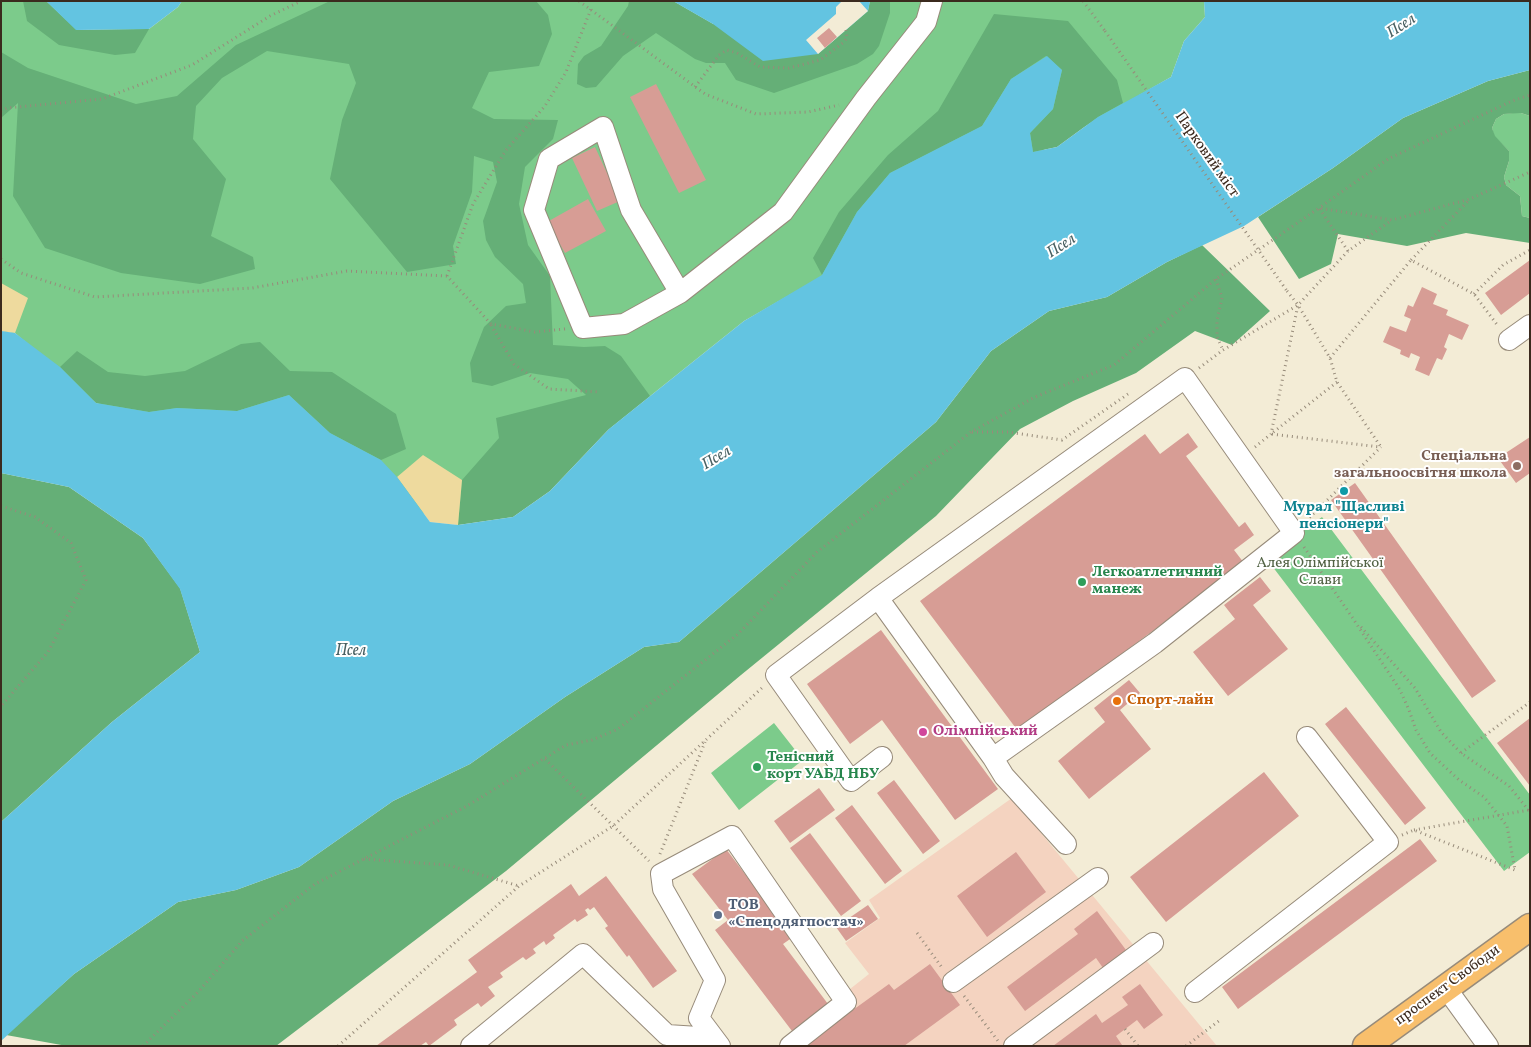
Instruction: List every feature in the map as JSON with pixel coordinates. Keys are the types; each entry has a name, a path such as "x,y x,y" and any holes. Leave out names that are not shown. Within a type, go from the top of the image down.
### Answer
{"main road":[{"name":"проспект Свободи","path":"1366,1046 1530,927"}],"street":[{"path":"680,293 631,210 602,127 549,159 534,210 583,328 624,324 680,293 783,212 866,98 926,22 932,1"},
{"path":"1509,340 1530,325"},
{"path":"882,757 851,781 776,675 878,598 1185,378 1294,533 1155,643 993,758"},
{"path":"878,598 1004,776 1066,844"},
{"path":"1195,992 1388,842 1307,737"},
{"path":"717,1042 699,1018 715,980 663,889 660,873 732,836 846,1002 790,1046"},
{"path":"953,982 1098,878"},
{"path":"1014,1046 1153,943"},
{"path":"471,1046 583,954 667,1035 717,1042"},
{"path":"1446,988 1488,1046"}],"path":[{"path":"1,111 7,108 102,99 192,65 270,16 301,1"},
{"path":"579,1 705,94 756,114 808,112 866,98"},
{"name":"Парковий міст","path":"1083,1 1298,305 1330,358 1337,382 1381,447"},
{"path":"447,276 473,204 506,150 545,106 566,72 591,8"},
{"path":"696,87 719,55 727,50 737,53 760,67 789,68 820,60 844,42 847,37 846,30"},
{"path":"143,1046 199,991 242,941 314,884 467,806 566,745 592,740 618,729 738,634 817,552 971,432 1035,398 1114,365 1216,279 1388,159 1512,101 1530,95"},
{"path":"1185,378 1223,350 1298,305 1348,251 1392,220 1470,199 1530,172"},
{"path":"1330,358 1411,260 1470,199"},
{"path":"1319,208 1392,220"},
{"path":"1319,208 1348,251"},
{"path":"1474,294 1503,265 1530,250"},
{"path":"1,259 21,273 95,297 252,288 347,271 447,276 491,324 514,364 549,389 600,392"},
{"path":"1411,260 1474,294 1509,340"},
{"path":"1216,279 1222,298 1217,320 1217,338 1223,350"},
{"path":"1271,434 1298,305"},
{"path":"491,324 535,332 583,328"},
{"path":"1264,440 1337,382"},
{"path":"971,432 1008,432 1062,440 1130,393"},
{"path":"1271,434 1381,447"},
{"path":"1381,447 1294,533 1400,690 1416,730 1430,753 1459,780 1484,797 1507,826 1515,870 1414,830"},
{"path":"1,506 35,517 71,543 86,580 48,652 1,706"},
{"path":"1352,617 1415,688 1441,732 1461,753 1509,786 1529,810"},
{"path":"338,1046 519,886 613,826 776,675"},
{"path":"1461,753 1530,702"},
{"path":"660,873 658,858 705,740"},
{"path":"545,759 660,873"},
{"path":"1388,842 1414,830 1529,810"},
{"path":"364,859 448,865 519,886"},
{"path":"1186,1046 1220,1020"},
{"path":"1125,1029 1138,1046"}],"shaded area":[{"path":"1012,798 1217,1046 778,1046 869,974 845,943 880,918 869,900"}],"green space":[{"path":"1,1 46,1 77,30 149,29 178,7 182,1 673,1 713,24 868,11 870,1 1204,1 1205,17 1184,41 1171,77 744,321 609,429 458,525 96,403 15,333 1,331"},
{"path":"23,1 46,1 77,30 149,29 135,53 115,55 59,45 27,21"},
{"path":"330,1 536,1 548,15 552,34 539,66 489,72 472,108 494,119 558,120 553,139 525,167 519,204 528,245 550,276 553,345 605,346 621,356 650,396 609,429 550,491 513,517 458,525 462,480 499,438 496,418 586,395 568,379 530,373 492,386 472,382 470,363 484,327 506,306 526,303 523,284 495,257 486,240 483,221 497,182 493,162 474,156 472,192 453,246 456,264 407,272 330,179 342,120 356,83 349,64 267,51 222,78 196,106 193,139 226,179 211,236 253,257 255,269 200,284 121,273 45,248 13,196 18,103 1,118 1,52 28,68 136,104 177,96 236,45"},
{"path":"629,1 673,1 713,24 825,48 868,11 870,1 890,1 890,13 879,46 873,54 857,64 774,93 736,80 725,63 706,63 695,59 656,33 623,56 596,87 586,88 577,84 578,64 584,56 601,46 628,6"},
{"path":"994,14 1068,21 1117,80 1123,103 1098,117 1057,147 1033,152 1030,133 1053,109 1062,70 1046,56 1011,79 982,126 890,173 857,212 822,275 813,258 839,212 888,155 938,111"},
{"path":"1530,70 1530,116 1521,113 1504,114 1496,119 1492,128 1495,136 1509,151 1509,161 1504,177 1506,185 1520,196 1522,216 1530,218 1530,243 1466,233 1407,246 1338,234 1331,264 1299,279 1258,217 1333,168 1403,118 1488,81"},
{"path":"1513,113 1530,116 1530,218 1522,216 1520,196 1506,185 1504,177 1509,161 1509,151 1494,136 1492,128 1496,119 1504,114"},
{"path":"1202,245 1270,311 1232,345 1195,331 1136,373 1073,401 1020,429 936,516 741,675 506,871 276,1046 67,1046 6,1035 74,974 178,902 236,890 299,867 393,801 470,764 565,697 644,647 679,642 936,422 991,351 1049,311 1107,297 1167,262"},
{"path":"260,342 290,371 332,372 396,414 406,449 381,460 330,433 289,395 237,411 177,408 149,412 96,403 60,367 77,351 108,372 145,376 185,371 241,344"},
{"path":"1,473 69,487 143,538 180,588 200,652 112,722 1,822"},
{"name":"Алея Олімпійської Слави","path":"1322,517 1530,795 1530,852 1504,871 1266,558"},
{"name":"Тенісний корт УАБД НБУ","path":"774,723 803,760 739,810 711,773"}],"sand":[{"path":"1,283 28,298 15,333 1,331"},
{"path":"423,455 462,480 458,525 430,522 397,477"}],"water":[{"path":"46,1 182,1 178,7 149,29 76,30"},
{"path":"673,1 870,1 868,11 818,54 763,61 713,24"},
{"name":"Псел","path":"1204,1 1530,1 1530,70 1488,81 1403,118 1333,168 1244,226 1167,262 1107,297 1049,311 991,351 936,422 679,642 644,647 565,697 470,764 393,801 299,867 236,890 178,902 74,974 1,1041 1,822 112,722 200,652 180,589 143,538 69,487 1,473 1,331 15,333 60,367 96,403 149,412 177,408 237,411 289,395 330,433 381,460 397,477 430,522 458,525 513,517 550,491 609,429 744,321 822,275 857,212 890,173 982,126 1011,79 1047,56 1062,70 1053,109 1030,133 1033,152 1057,147 1098,117 1171,77 1184,41 1205,17"}],"pier":[{"path":"842,1 859,1 868,11 818,54 806,40 836,14 836,7"}],"building":[{"path":"829,28 837,37 825,48 817,38"},
{"path":"656,84 706,180 679,193 630,97"},
{"path":"595,147 620,201 597,211 572,158"},
{"path":"588,199 606,231 565,253 547,222"},
{"path":"1530,260 1530,293 1501,315 1485,293"},
{"path":"1422,287 1437,294 1433,304 1448,310 1446,315 1469,325 1462,340 1449,334 1444,347 1447,349 1442,360 1437,358 1429,376 1415,370 1420,357 1411,353 1409,358 1400,354 1401,350 1383,342 1390,326 1406,332 1411,319 1404,316 1408,305 1413,307"},
{"name":"Легкоатлетичний манеж","path":"1188,433 1198,447 1186,456 1239,527 1245,522 1254,535 1234,550 1244,563 1018,731 920,601 1145,434 1160,454"},
{"name":"Спеціальна загальноосвітня школа","path":"1530,437 1530,473 1516,483 1498,458"},
{"path":"1355,483 1496,681 1472,698 1331,500"},
{"path":"1260,577 1271,591 1253,605 1288,649 1228,696 1193,652 1235,619 1224,605"},
{"name":"Олімпійський","path":"881,630 998,789 955,820 882,720 850,744 807,684"},
{"path":"1129,680 1140,693 1120,710 1151,749 1089,799 1058,761 1105,722 1094,708"},
{"path":"1346,707 1426,808 1405,825 1325,724"},
{"path":"1530,718 1530,786 1497,743"},
{"path":"1264,772 1299,816 1166,922 1130,877"},
{"path":"894,780 940,841 923,854 877,793"},
{"path":"819,788 835,810 790,843 774,821"},
{"path":"852,805 902,871 885,884 835,818"},
{"path":"810,833 861,901 841,916 790,848"},
{"path":"1420,839 1437,861 1238,1009 1222,987"},
{"path":"726,849 793,937 783,944 828,1004 792,1031 715,930 728,920 692,874"},
{"path":"1016,852 1046,892 987,937 957,896"},
{"path":"606,876 677,971 653,988 629,955 627,957 605,928 608,926 594,907 590,910 588,908 585,910 588,915 577,922 575,919 553,935 555,938 546,945 544,941 533,949 536,953 526,960 523,957 500,973 503,977 488,987 495,996 481,1007 478,1003 454,1020 457,1025 429,1046 426,1042 420,1046 376,1046 477,972 468,960 571,884 579,896"},
{"path":"868,905 878,919 846,941 836,927"},
{"path":"1097,911 1126,950 1103,968 1096,958 1025,1011 1007,987 1078,934 1074,929"},
{"path":"930,964 960,1005 904,1046 803,1046 889,984 894,990"},
{"path":"1140,984 1163,1015 1144,1029 1137,1020 1116,1036 1121,1046 1053,1046 1096,1014 1102,1023 1128,1005 1122,997"}],"place":[{"name":"Спеціальна загальноосвітня школа","path":"1517,466"},
{"name":"Мурал \"Щасливі пенсіонери\"","path":"1344,491"},
{"name":"Легкоатлетичний манеж","path":"1082,582"},
{"name":"Спорт-лайн","path":"1117,701"},
{"name":"Олімпійський","path":"923,732"},
{"name":"Тенісний корт УАБД НБУ","path":"757,767"},
{"name":"ТОВ «Спецодягпостач»","path":"718,915"}]}
